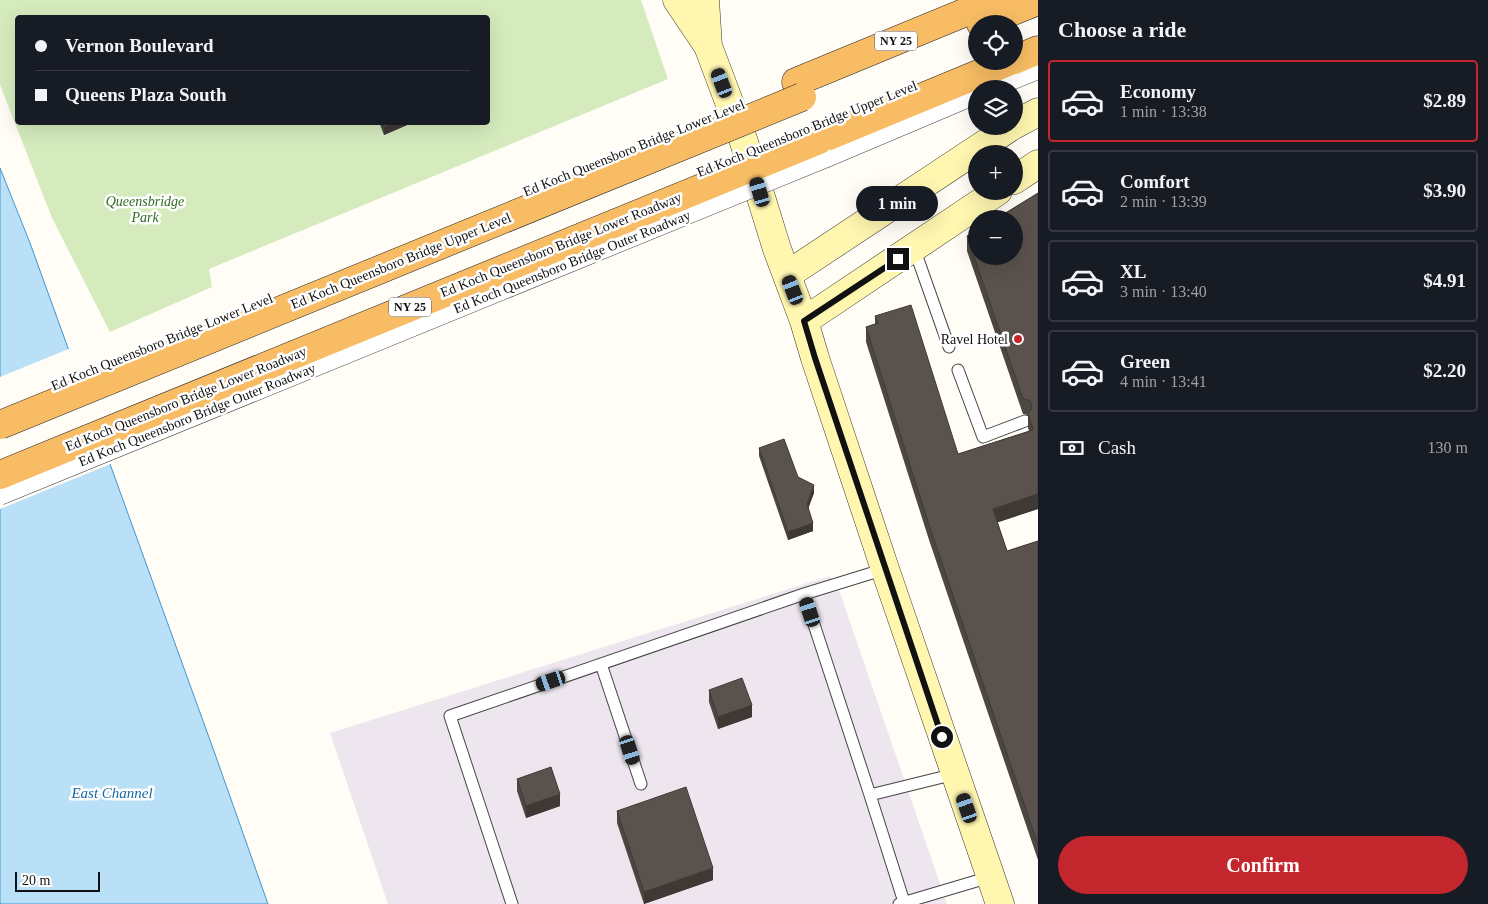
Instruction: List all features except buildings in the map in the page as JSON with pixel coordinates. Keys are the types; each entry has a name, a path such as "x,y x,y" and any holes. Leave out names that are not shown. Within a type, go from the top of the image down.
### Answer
{"highway":[{"name":"NY 25","path":"799,90 996,0"},
{"path":"1002,15 1038,0"},
{"path":"799,90 968,29"},
{"path":"1023,42 1038,36"},
{"name":"Ed Koch Queensboro Bridge Lower Roadway","path":"1023,56 1038,50"},
{"name":"Ed Koch Queensboro Bridge Upper Level","path":"0,460 968,64"},
{"name":"Ed Koch Queensboro Bridge Lower Roadway","path":"0,475 990,70"},
{"name":"Ed Koch Queensboro Bridge Lower Level","path":"0,408 799,90"},
{"name":"Ed Koch Queensboro Bridge Upper Level","path":"0,425 799,90"}],"main road":[{"path":"677,0 708,46 743,139 770,228 804,321 885,569 1000,904"},
{"path":"705,0 708,46"},
{"path":"1023,120 1038,112"},
{"path":"787,275 999,135"},
{"path":"1023,174 1038,164"},
{"path":"804,321 985,200"}],"street":[{"path":"1014,80 1038,70"},
{"name":"Ed Koch Queensboro Bridge Outer Roadway","path":"0,496 968,98"}],"lane":[{"path":"914,248 949,347"},
{"path":"958,370 983,437 1025,421"},
{"path":"512,904 450,716 804,594 885,569"},
{"path":"804,594 870,795 901,903 990,877"},
{"path":"601,664 641,784"},
{"path":"870,795 955,774"}],"shaded area":[{"path":"830,576 840,593 947,904 388,904 330,733"}],"green space":[{"name":"Queensbridge Park","path":"0,0 641,0 668,79 209,269 212,287 110,332 52,218 16,125 490,125 490,15 15,15 15,123 0,85"}],"water":[{"name":"East Channel","path":"0,168 30,243 268,904 0,904"}],"pier":[{"path":"71,348 113,463 0,509 0,377"}],"place":[{"name":"Ravel Hotel","path":"1018,339"}],"route":[{"path":"898,259 804,321 942,737"}]}
